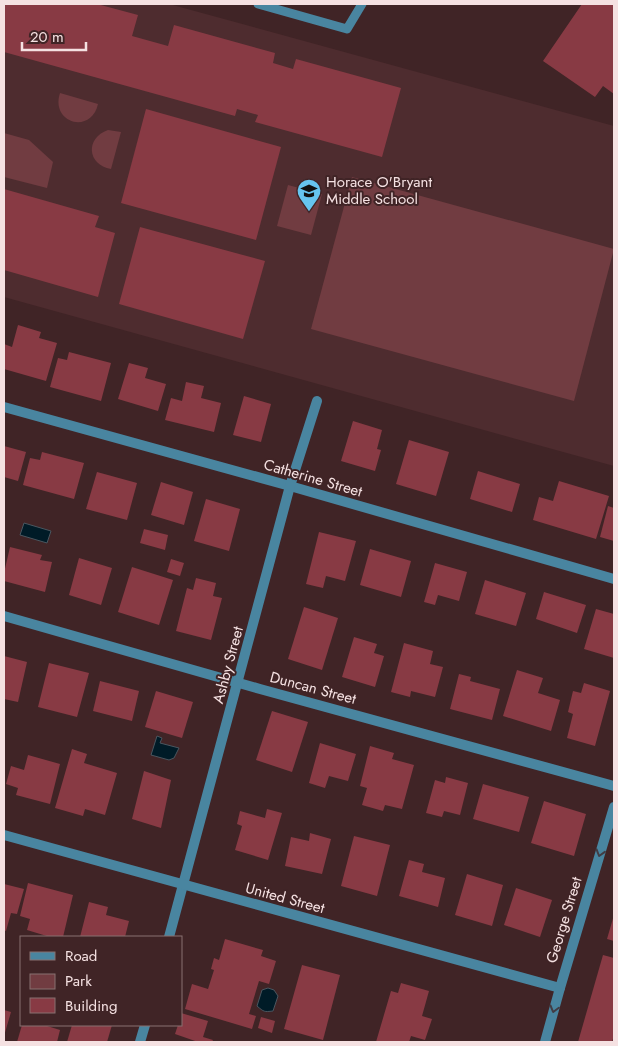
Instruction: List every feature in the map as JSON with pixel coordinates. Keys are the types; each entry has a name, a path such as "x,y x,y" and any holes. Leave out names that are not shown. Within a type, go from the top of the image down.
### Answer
{"street":[{"name":"Ashby Street","path":"169,936 239,683 290,486 317,400"},
{"name":"Catherine Street","path":"4,407 290,486 614,580"},
{"name":"Duncan Street","path":"4,616 614,786"},
{"name":"George Street","path":"545,1042 614,807"},
{"name":"United Street","path":"4,835 560,988"},
{"path":"140,1042 145,1026"}],"lane":[{"path":"258,4 348,29 362,4"}],"shaded area":[{"name":"Horace O'Bryant Middle School","path":"4,4 169,4 614,126 614,466 4,297"}],"green space":[{"path":"60,93 98,104 94,114 88,120 80,122 66,118 61,112 58,103"},
{"path":"108,130 121,132 111,169 103,167 97,162 93,157 92,151 95,139"},
{"path":"4,133 29,140 53,162 47,188 4,177"},
{"path":"352,177 614,249 574,401 311,329"},
{"path":"288,185 322,194 311,235 277,226"}],"water":[{"path":"24,523 51,531 47,543 20,535"},
{"path":"157,736 162,738 160,743 179,748 174,758 169,760 151,755"},
{"path":"268,988 274,990 278,996 273,1011 266,1011 257,1006 262,990"}],"building":[{"path":"4,4 97,4 138,15 132,36 168,46 174,25 275,53 273,63 293,69 296,59 401,88 382,157 255,122 258,115 237,109 235,116 4,52"},
{"path":"582,4 614,4 614,94 603,86 595,97 543,61"},
{"path":"146,109 281,147 256,240 121,203"},
{"path":"4,189 99,216 95,227 115,233 98,297 4,270"},
{"path":"140,227 265,261 243,339 119,304"},
{"path":"18,325 41,332 39,338 57,343 46,381 4,369 4,344 12,347"},
{"path":"69,352 111,363 101,401 50,387 58,358 67,360"},
{"path":"129,363 148,368 145,378 166,384 158,411 118,399"},
{"path":"186,382 204,386 201,398 221,403 214,432 165,420 171,398 182,401"},
{"path":"244,396 271,404 261,442 233,435"},
{"path":"353,421 382,430 377,449 381,450 375,471 341,461"},
{"path":"409,440 449,452 436,496 396,484"},
{"path":"4,446 26,452 18,481 4,477"},
{"path":"42,452 84,463 74,499 23,485 30,458 40,460"},
{"path":"478,471 520,484 512,512 470,499"},
{"path":"97,472 137,483 127,520 86,509"},
{"path":"559,481 609,496 596,539 533,520 539,497 553,501"},
{"path":"161,482 193,492 184,525 151,515"},
{"path":"206,499 240,509 229,551 194,541"},
{"path":"608,506 614,508 614,541 600,537"},
{"path":"144,529 168,535 165,550 140,543"},
{"path":"319,532 356,541 345,581 326,576 323,588 306,584"},
{"path":"10,547 42,555 40,560 52,562 45,592 4,581"},
{"path":"370,549 411,561 401,597 360,585"},
{"path":"79,558 112,568 101,605 69,595"},
{"path":"171,559 184,563 180,576 167,572"},
{"path":"435,563 467,572 459,601 438,595 435,605 424,602"},
{"path":"132,567 173,580 159,625 118,612"},
{"path":"196,578 216,583 213,596 222,598 211,640 176,631 187,588 193,590"},
{"path":"485,580 526,593 516,626 475,614"},
{"path":"544,592 586,605 577,633 536,619"},
{"path":"304,607 338,618 322,670 288,659"},
{"path":"596,609 614,614 614,658 584,649"},
{"path":"354,637 377,644 374,653 384,656 375,687 342,677"},
{"path":"404,643 433,651 430,664 443,667 435,697 411,691 410,697 391,692"},
{"path":"4,656 27,662 18,702 4,699"},
{"path":"49,663 89,673 77,717 38,707"},
{"path":"517,670 543,678 538,693 560,700 551,731 503,716"},
{"path":"459,674 471,677 470,681 500,689 492,720 450,709"},
{"path":"100,681 139,691 132,721 93,711"},
{"path":"584,683 610,691 595,746 567,738 573,714 568,712 573,691 581,693"},
{"path":"156,691 193,702 182,738 145,727"},
{"path":"272,711 308,722 292,772 256,760"},
{"path":"320,743 356,754 348,781 329,776 325,788 309,783"},
{"path":"370,746 394,753 392,759 414,765 402,809 385,805 383,811 362,805 367,788 360,786"},
{"path":"72,749 87,754 84,763 117,773 105,815 85,809 83,816 55,808"},
{"path":"28,755 60,764 50,804 16,795 18,788 6,784 11,766 24,770"},
{"path":"144,771 171,780 161,828 132,819"},
{"path":"446,777 468,783 460,815 444,811 442,817 426,813 435,780 445,783"},
{"path":"483,784 529,797 519,832 473,819"},
{"path":"544,801 586,814 574,856 531,843"},
{"path":"267,809 282,813 268,860 235,850 242,826 237,824 240,811 265,818"},
{"path":"310,833 331,839 322,874 285,866 291,837 309,841"},
{"path":"354,836 390,845 377,896 341,886"},
{"path":"409,860 424,864 422,872 445,878 438,907 399,896"},
{"path":"467,874 503,885 492,926 455,915"},
{"path":"28,883 73,895 63,936 47,936 27,930 30,919 20,916"},
{"path":"4,884 24,889 17,914 11,913 6,931 4,930"},
{"path":"516,888 552,900 540,937 504,925"},
{"path":"89,902 108,907 106,915 129,921 125,936 80,936"},
{"path":"614,915 614,941 607,939"},
{"path":"225,939 263,950 261,956 276,961 269,984 259,981 249,1014 256,1016 252,1029 185,1009 192,984 208,989 214,970 211,969 214,958 219,960"},
{"path":"603,955 614,958 614,1035 612,1042 578,1042"},
{"path":"302,965 340,975 323,1040 284,1029"},
{"path":"401,983 429,991 422,1016 432,1019 425,1040 411,1036 409,1042 376,1042 391,991 398,993"},
{"path":"4,1010 11,1012 4,1036"},
{"path":"182,1013 208,1021 203,1037 213,1040 212,1042 198,1042 175,1034 178,1026 182,1026"},
{"path":"261,1017 275,1021 272,1033 258,1028"},
{"path":"22,1026 47,1026 60,1030 57,1042 17,1042"},
{"path":"72,1026 112,1026 107,1042 67,1042"}],"place":[{"name":"Horace O'Bryant Middle School","path":"309,212"}]}
